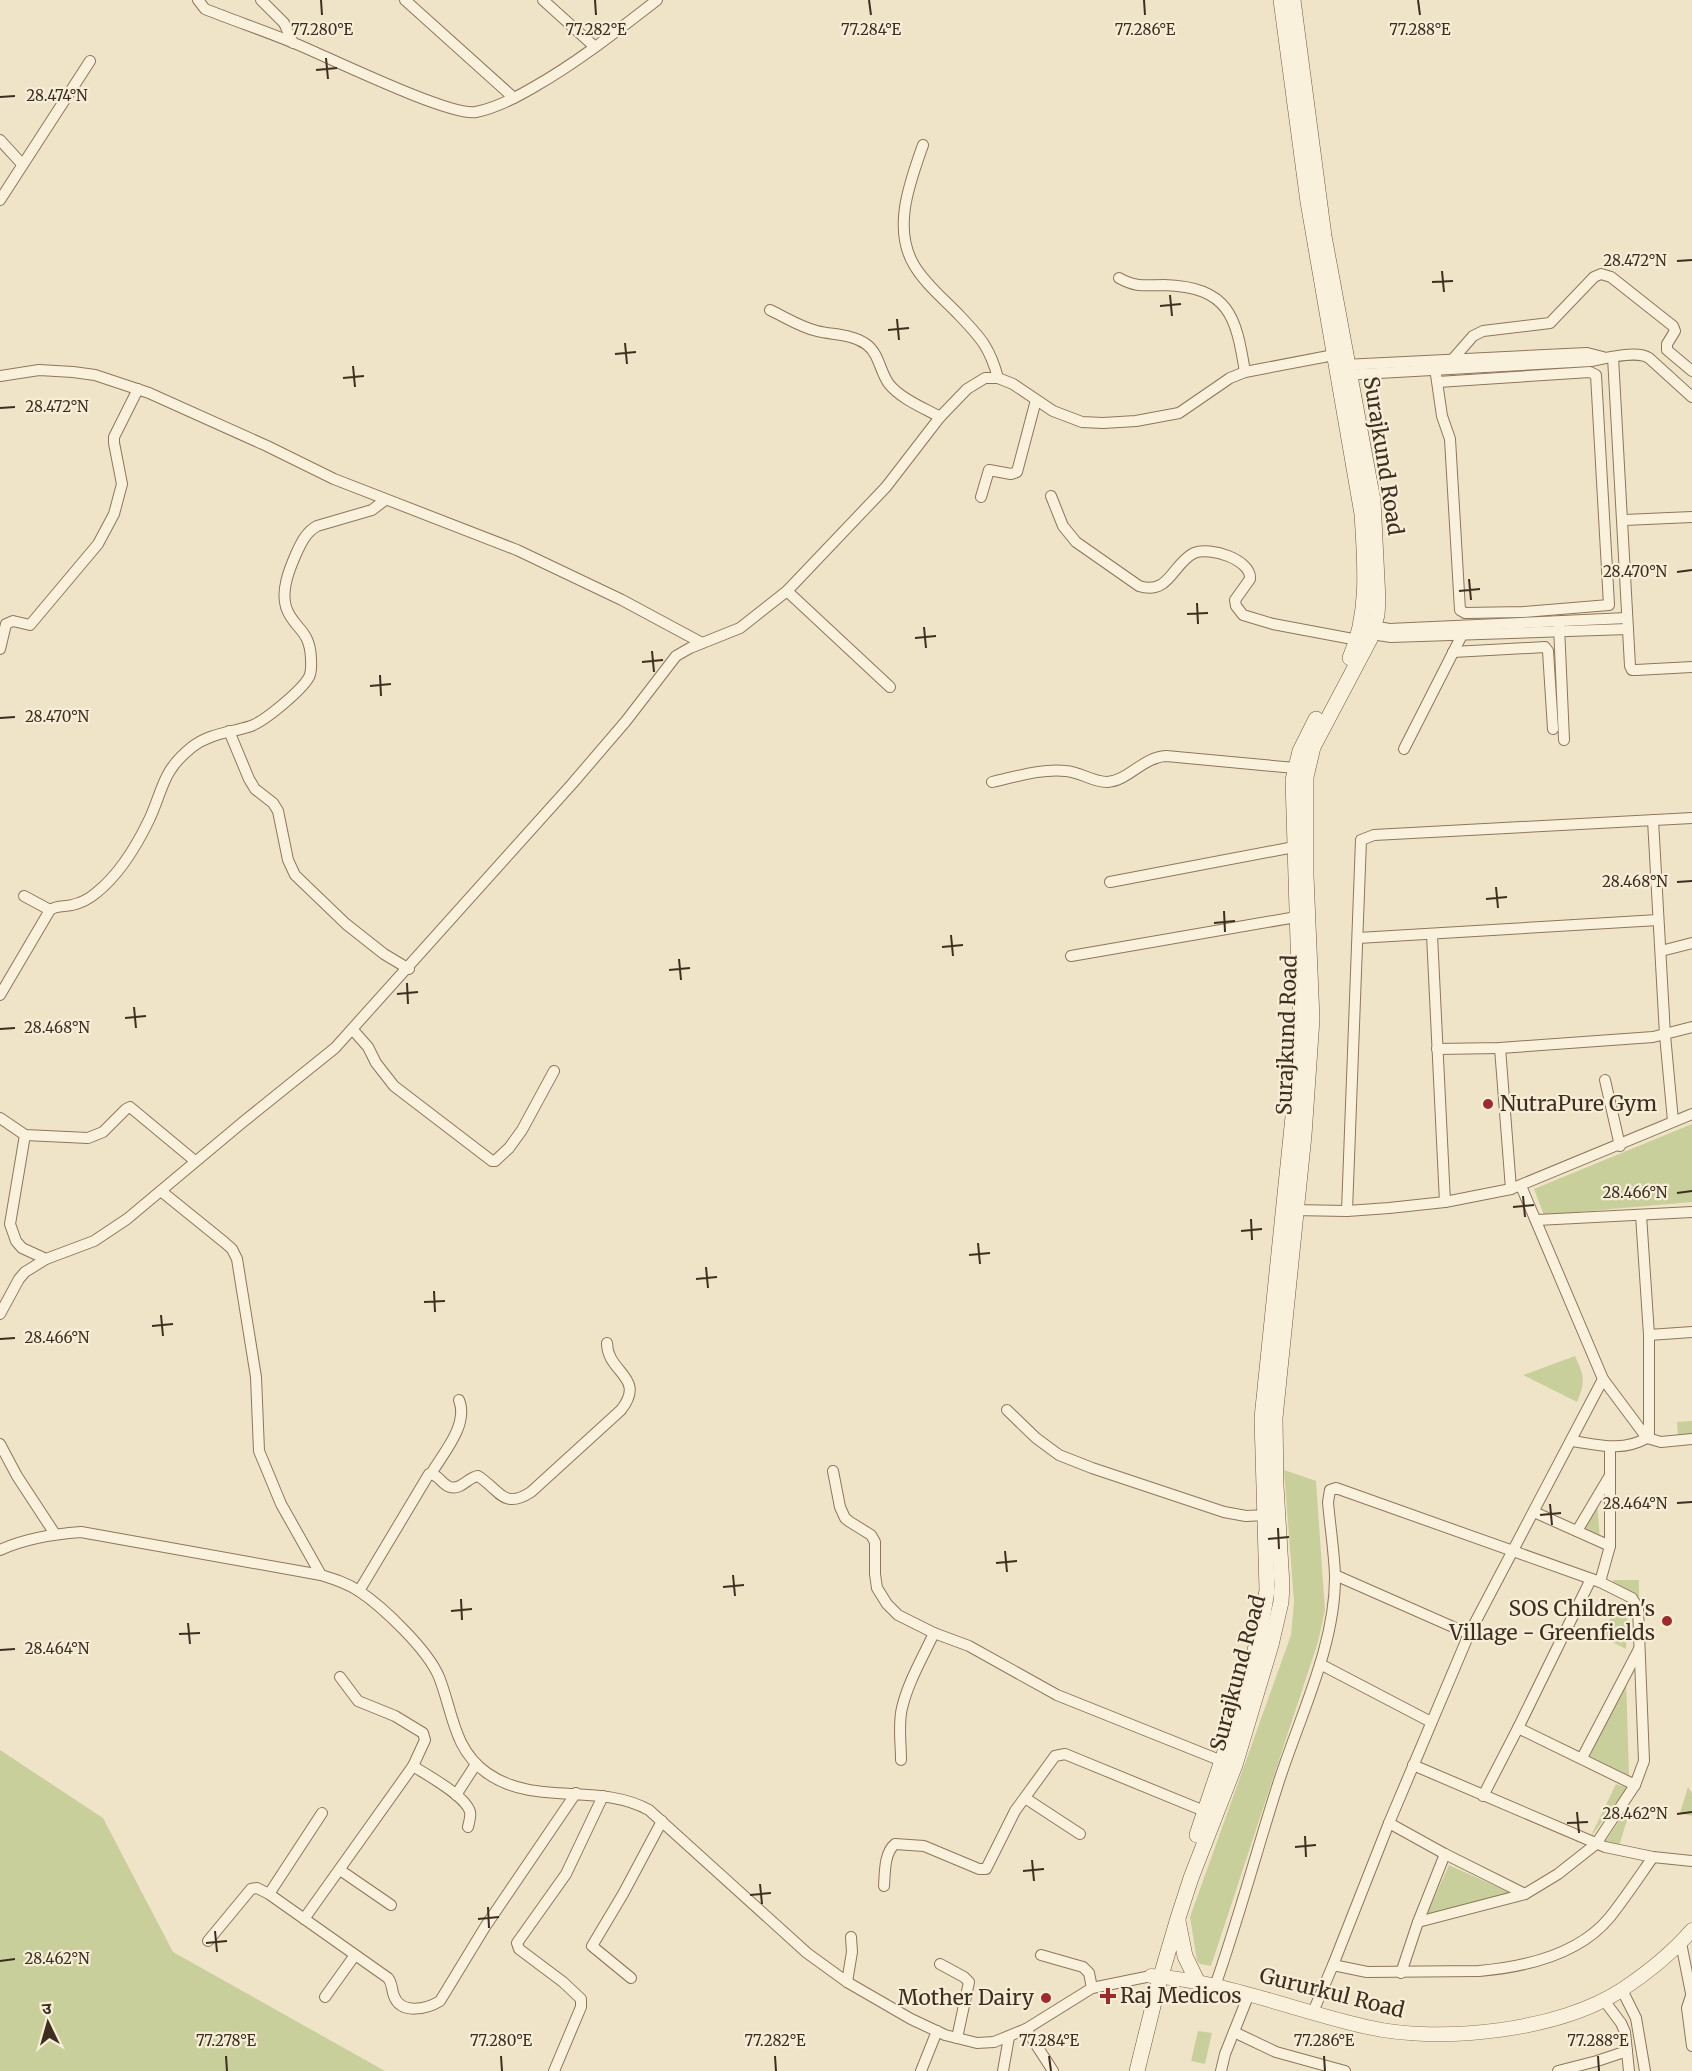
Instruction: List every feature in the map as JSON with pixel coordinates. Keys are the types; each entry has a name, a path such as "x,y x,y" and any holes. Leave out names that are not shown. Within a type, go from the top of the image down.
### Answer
{"main road":[{"name":"Surajkund Road","path":"1281,0 1308,202 1341,367"},
{"name":"Surajkund Road","path":"1128,2071 1156,1976 1209,1814 1272,1645 1281,1602 1275,1418 1301,1039 1307,768 1317,738 1365,631 1362,514 1293,0"},
{"name":"Surajkund Road","path":"1303,916 1294,847 1293,780 1295,768 1304,742 1365,631"},
{"name":"Surajkund Road","path":"1228,1763 1263,1618 1268,1570 1262,1418 1290,1210"},
{"name":"Surajkund Road","path":"1137,2071 1156,1976 1178,1918 1209,1814"},
{"path":"1178,1918 1185,1956 1198,1983"}],"street":[{"path":"198,0 205,9 433,102 460,111 478,112 514,98 596,47 657,0"},
{"path":"261,0 284,23 293,43"},
{"path":"405,0 514,98"},
{"path":"543,0 596,47"},
{"path":"0,200 90,61"},
{"path":"0,140 22,164"},
{"path":"923,145 907,191 903,226 906,249 922,276 977,334 989,350 998,378"},
{"path":"1452,360 1473,336 1484,331 1550,323 1594,277 1605,274 1673,326 1675,331 1666,350 1692,371"},
{"path":"1119,278 1138,286 1164,285 1187,288 1221,301 1229,311 1236,327 1245,372"},
{"path":"770,310 808,328 850,337 864,343 876,355 883,375 893,388 940,417"},
{"path":"1435,366 1452,360 1587,353 1610,357"},
{"path":"0,1314 25,1272 46,1259 94,1241 127,1219 195,1161 322,1060 409,969 452,917 572,784 626,721 676,656 740,628 787,591 886,487 940,417 959,397 985,378 1007,381 1053,411 1082,422 1103,423 1144,420 1179,413 1230,378 1245,372 1341,367 1591,361 1641,354 1692,397"},
{"path":"1610,357 1624,520 1630,666 1632,670 1690,665"},
{"path":"1435,366 1442,416 1450,439 1460,610 1465,613 1523,612 1610,604 1596,375 1590,372 1438,382"},
{"path":"0,376 39,370 73,372 95,375 138,389 267,446 316,471 517,550 622,600 702,643"},
{"path":"0,649 6,624 13,621 30,625 98,544 112,520 122,484 114,437 138,389"},
{"path":"981,497 989,470 1011,474 1017,472 1036,400"},
{"path":"1051,496 1063,526 1076,542 1138,586 1156,588 1190,556 1200,551 1212,552 1242,563 1249,570 1250,579 1235,600 1236,606 1243,615 1273,624 1365,631 1389,628 1536,632 1559,627"},
{"path":"0,995 50,910 82,902 97,893 109,882 131,854 149,820 162,783 170,769 196,744 213,735 251,725 270,715 307,680 311,674 311,653 307,637 288,612 285,600 291,567 306,535 317,526 372,510 385,500"},
{"path":"1624,520 1692,517"},
{"path":"787,591 890,687"},
{"path":"1522,624 1523,612"},
{"path":"1464,630 1522,624 1559,627 1628,624"},
{"path":"1559,627 1564,740"},
{"path":"1404,749 1464,630"},
{"path":"1536,632 1537,647"},
{"path":"1453,652 1545,647 1548,651 1553,729"},
{"path":"229,731 249,779 258,793 273,803 278,810 288,860 295,875 346,924 384,954 409,969"},
{"path":"992,783 1057,770 1074,772 1108,782 1118,779 1147,760 1166,756 1295,768"},
{"path":"1347,1211 1359,938 1360,843 1368,836 1692,818"},
{"path":"1653,820 1665,1035 1673,1121"},
{"path":"1110,882 1294,847"},
{"path":"24,896 50,910"},
{"path":"1071,956 1303,916"},
{"path":"1359,938 1658,921"},
{"path":"1432,935 1445,1202"},
{"path":"1661,951 1692,943"},
{"path":"1437,1049 1500,1048 1665,1035 1692,1027"},
{"path":"353,1030 368,1047 376,1063 394,1086 492,1161 495,1161 514,1141 554,1071"},
{"path":"1500,1048 1516,1187 1537,1220 1603,1379 1647,1438 1660,1442 1692,1439"},
{"path":"1605,1080 1620,1146"},
{"path":"0,1118 25,1135 93,1137 103,1132 130,1107 195,1161"},
{"path":"1290,1210 1347,1211 1445,1202 1516,1187 1620,1146 1692,1114"},
{"path":"25,1135 10,1224 16,1241 22,1248 46,1259"},
{"path":"161,1191 232,1249 237,1259 256,1377 259,1451 281,1504 321,1575"},
{"path":"1537,1220 1692,1212"},
{"path":"1572,1441 1610,1447 1629,1446 1647,1438 1650,1428 1649,1335 1641,1215"},
{"path":"1649,1335 1692,1332"},
{"path":"431,1474 454,1487 478,1476 498,1494 512,1500 531,1492 626,1404 630,1395 629,1382 610,1357 607,1343"},
{"path":"1313,2012 1389,1823 1469,1634 1603,1379"},
{"path":"359,1591 461,1423 463,1409 459,1400"},
{"path":"1007,1410 1054,1452 1092,1468 1224,1512 1246,1516 1266,1515"},
{"path":"0,1444 17,1476 55,1534"},
{"path":"1483,1796 1596,1581 1610,1546 1610,1447"},
{"path":"833,1471 840,1507 845,1518 871,1535 875,1542 875,1574 880,1593 898,1615 934,1633 969,1646 1057,1695 1228,1763"},
{"path":"1577,1531 1609,1477"},
{"path":"1215,1986 1279,1781 1320,1665 1329,1623 1335,1575 1328,1502 1330,1491 1336,1488 1596,1581 1636,1602 1639,1616 1644,1761 1635,1785 1596,1844 1558,1875 1525,1894 1418,1922"},
{"path":"1534,1512 1610,1546"},
{"path":"0,1550 31,1538 81,1532 321,1575 359,1591 376,1604 431,1661 440,1679 458,1739 476,1764 501,1781 535,1792 603,1796 638,1804 662,1821 791,1939 847,1982 911,2019 937,2031 957,2038 987,2043 1026,2029 1092,1988 1156,1976"},
{"path":"1335,1575 1469,1634"},
{"path":"901,1760 902,1709 934,1633"},
{"path":"1582,1758 1639,1648"},
{"path":"1320,1665 1431,1722"},
{"path":"304,1919 413,1766 425,1737 395,1716 358,1701 340,1677"},
{"path":"1518,1728 1635,1785"},
{"path":"884,1886 887,1859 891,1847 895,1844 924,1846 980,1869 987,1869 1015,1811 1055,1756 1063,1753 1209,1814"},
{"path":"456,1795 476,1764"},
{"path":"413,1766 456,1795 465,1804 470,1813 468,1827"},
{"path":"1413,1766 1596,1844 1653,1857 1692,1861"},
{"path":"208,1941 253,1888 261,1889 390,1979 394,1997 403,2007 410,2009 434,2005 440,2001 485,1927 576,1793"},
{"path":"554,2071 581,2007 581,1999 563,1982 519,1949 517,1943 566,1874 603,1796"},
{"path":"1025,1798 1080,1834"},
{"path":"269,1894 322,1813"},
{"path":"631,1978 592,1946 662,1821"},
{"path":"1389,1823 1525,1894"},
{"path":"1401,1973 1445,1854"},
{"path":"1333,1965 1367,1972 1495,1970 1534,1962 1558,1954 1602,1926 1653,1857"},
{"path":"340,1870 391,1905"},
{"name":"Gururkul Road","path":"1156,1976 1249,1994 1388,2031 1449,2035 1543,2020 1581,2009 1622,1990 1681,1943 1692,1930"},
{"path":"847,1982 852,1952 851,1937"},
{"path":"1681,1943 1691,1997 1687,2008 1692,2046"},
{"path":"325,1997 355,1955"},
{"path":"1041,1955 1083,1966 1089,1972 1092,1988"},
{"path":"940,1964 969,1982 957,2038"},
{"path":"1622,1990 1636,2018 1645,2071"},
{"path":"1221,2071 1249,1994"},
{"path":"1604,1999 1621,2023 1629,2071"},
{"path":"1026,2029 1053,2071"},
{"path":"921,2071 937,2031"},
{"path":"1234,2032 1276,2052 1346,2071"},
{"path":"1003,2071 1009,2037"},
{"path":"1558,2071 1597,2061 1626,2050"}],"green space":[{"path":"1692,1124 1692,1202 1544,1215 1534,1189"},
{"path":"1575,1356 1583,1379 1577,1402 1523,1375"},
{"path":"1692,1421 1692,1435 1678,1437 1677,1422"},
{"path":"1284,1470 1316,1481 1325,1610 1318,1642 1211,1966 1200,1964 1197,1961 1190,1917 1291,1635 1294,1602"},
{"path":"1597,1502 1600,1539 1581,1531"},
{"path":"1613,1580 1639,1580 1639,1597 1613,1585"},
{"path":"1618,1602 1628,1607 1626,1649 1602,1637"},
{"path":"1626,1677 1629,1775 1590,1756"},
{"path":"0,1750 103,1818 173,1952 385,2071 0,2071"},
{"path":"1616,1784 1627,1788 1590,1838"},
{"path":"1688,1787 1692,1793 1692,1816 1680,1813"},
{"path":"1624,1814 1628,1817 1619,1846 1605,1842"},
{"path":"1449,1865 1515,1895 1427,1914"},
{"path":"1198,2031 1212,2033 1205,2064 1191,2061"}],"place":[{"name":"NutraPure Gym","path":"1488,1104"},
{"name":"SOS Children's Village - Greenfields","path":"1667,1621"},
{"name":"Raj Medicos","path":"1108,1996"},
{"name":"Mother Dairy","path":"1046,1998"}]}
